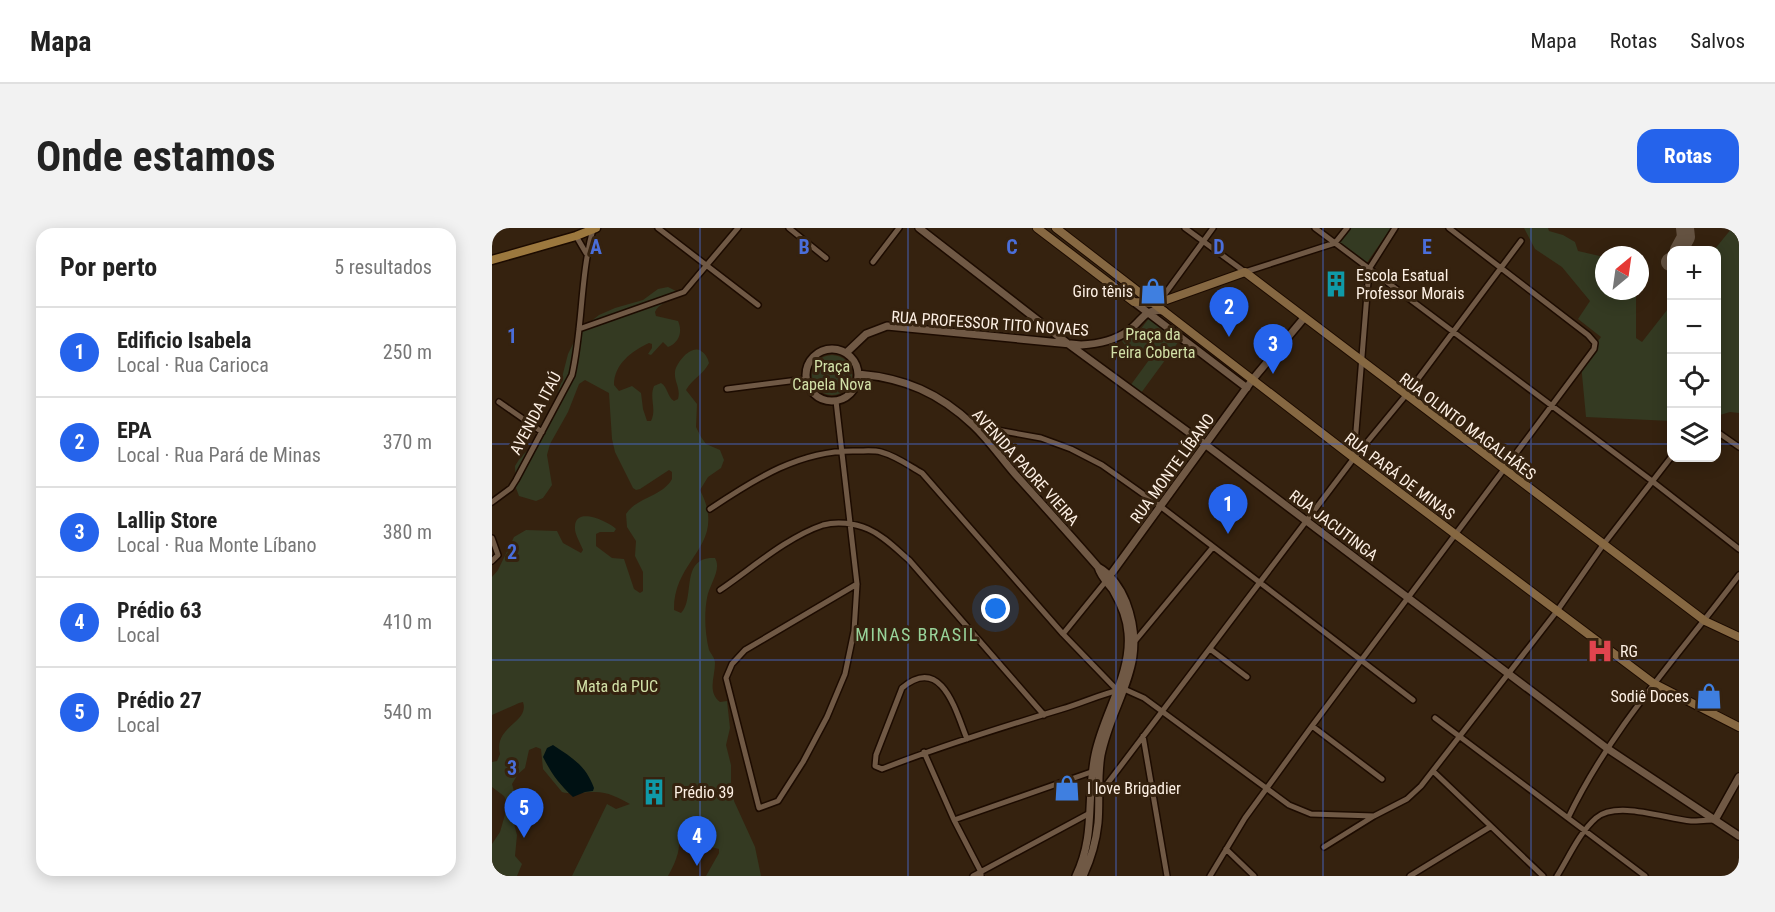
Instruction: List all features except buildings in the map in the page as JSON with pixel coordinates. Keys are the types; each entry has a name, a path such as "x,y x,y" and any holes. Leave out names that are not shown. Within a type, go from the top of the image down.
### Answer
{"main road":[{"path":"1037,228 1134,302 1156,303 1245,272"},
{"name":"RUA PARÁ DE MINAS","path":"1056,228 1456,536 1653,683 1739,727"},
{"path":"492,260 594,229"},
{"name":"RUA OLINTO MAGALHÃES","path":"1245,272 1705,621 1739,637"}],"street":[{"path":"658,228 758,305"},
{"path":"579,329 684,292 738,228"},
{"path":"789,228 826,258"},
{"path":"873,262 899,228"},
{"name":"RUA JACUTINGA","path":"919,228 1068,344 1206,445 1608,749 1739,836"},
{"name":"RUA OLINTO MAGALHÃES","path":"1185,228 1245,272"},
{"path":"1156,303 1213,228"},
{"path":"1315,228 1739,549"},
{"path":"1245,272 1335,243 1347,228"},
{"path":"1354,458 1368,269 1395,228"},
{"path":"1210,876 1226,849 1312,726 1594,349 1595,343 1588,335 1449,228"},
{"name":"AVENIDA ITAÚ","path":"492,502 511,488 572,375 586,253 594,229"},
{"path":"576,236 586,253"},
{"path":"1083,876 1090,861 1098,825 1094,797 1163,712 1521,241"},
{"path":"1134,302 1247,388"},
{"path":"1147,312 1164,311"},
{"name":"RUA PROFESSOR TITO NOVAES","path":"846,353 866,334 887,326 1081,345 1108,342 1128,331 1147,312"},
{"name":"RUA MONTE LÍBANO","path":"1063,634 1108,579 1253,379 1304,318"},
{"path":"827,349 837,349 846,353 852,359 858,374 857,383 852,392 836,401 820,398 814,393 806,379 811,360 818,353 827,349"},
{"name":"AVENIDA PADRE VIEIRA","path":"858,374 884,376 918,387 946,403 975,426 1098,567 1105,571 1108,579"},
{"path":"727,389 806,379"},
{"path":"836,401 848,523 857,584 854,631 845,674 803,762 778,801 759,808 726,678 732,664 745,650 857,584"},
{"path":"499,402 542,432"},
{"path":"975,426 1041,438 1071,449 1102,465 1160,506 1413,700"},
{"path":"1721,434 1739,447"},
{"path":"710,509 759,476 799,460 842,450 879,451 898,459 922,473 1063,634 1120,689 1144,698 1289,805 1311,814 1374,816"},
{"path":"1324,847 1374,816 1407,799 1421,786 1557,611 1603,545 1667,461"},
{"path":"720,590 801,535 824,525 848,523 868,529 885,539 909,560 1044,715"},
{"path":"492,537 498,555 492,561"},
{"path":"1135,641 1213,547"},
{"path":"1568,818 1588,778 1653,683 1705,621 1739,575"},
{"path":"967,740 947,690 940,683 925,677 911,681 902,688 876,755 875,766 882,769 924,752 967,740 1120,689 1134,659 1133,621 1123,595 1108,579"},
{"path":"1076,876 1087,847 1096,770 1127,661 1128,634 1120,603 1108,579"},
{"path":"1210,649 1247,677"},
{"path":"1435,718 1645,876"},
{"path":"1312,726 1382,779"},
{"path":"1143,736 1167,876"},
{"path":"924,752 981,874"},
{"path":"954,820 1096,770"},
{"path":"1433,771 1543,876"},
{"path":"1557,876 1585,831 1598,817 1614,811 1626,811 1690,821 1715,820 1739,777"},
{"path":"1690,821 1695,807"},
{"path":"973,876 981,874 1090,813"},
{"path":"1410,876 1490,826"},
{"path":"1226,849 1254,876"}],"green space":[{"path":"1350,228 1391,228 1366,264 1338,243"},
{"path":"1524,228 1548,228 1549,231 1575,242 1578,251 1595,255 1595,300 1636,300 1636,338 1642,342 1667,310 1667,421 1586,417 1581,364 1601,337 1578,319 1590,301 1562,267 1535,249"},
{"path":"1732,228 1739,228 1739,413 1730,412 1721,415 1721,246 1717,246"},
{"name":"Mata da PUC","path":"668,287 677,294 655,312 656,316 678,321 680,333 677,340 668,347 663,342 651,355 648,354 652,344 649,343 636,350 625,359 617,371 614,385 619,391 632,386 641,393 647,421 651,421 654,386 661,383 674,401 679,395 675,372 681,360 689,352 697,350 701,351 709,361 686,390 697,404 696,427 701,437 706,444 720,450 724,460 721,468 708,477 700,490 707,509 708,525 704,539 676,592 674,610 681,613 685,607 692,571 697,564 704,559 715,558 716,573 708,593 705,617 709,650 715,661 713,689 720,702 727,701 730,728 726,745 731,765 734,801 755,847 761,876 706,876 719,849 699,844 679,832 677,855 668,876 572,876 607,804 616,809 630,804 602,792 562,792 543,769 541,749 536,747 529,750 525,768 512,784 521,816 516,818 514,824 517,835 515,856 522,864 517,876 492,876 492,844 500,832 508,804 504,796 492,787 492,762 497,761 500,754 499,745 502,737 524,709 523,702 492,715 492,577 498,570 514,537 526,530 557,531 563,543 581,553 583,550 576,535 575,526 577,520 587,516 616,529 614,532 596,534 596,546 612,558 624,559 634,589 640,593 643,591 643,572 635,556 636,541 627,527 626,514 636,504 662,490 672,479 672,472 669,470 640,489 633,488 615,452 609,393 585,380 579,384 568,412 550,444 547,455 552,485 543,498 536,501 519,496 516,488 515,466 535,443 541,424 556,401 568,354 580,330 599,315 643,300 658,289"},
{"name":"Praça da Feira Coberta","path":"1150,317 1179,341 1141,393 1130,386 1149,360 1128,349 1122,341 1140,330"},
{"name":"Praça Capela Nova","path":"832,355 840,356 846,361 851,367 851,383 846,389 840,394 832,395 824,394 818,389 813,383 812,375 813,367 818,361 824,356"}],"shaded area":[{"path":"553,745 583,768 591,780 593,791 573,797 559,783 543,757 547,748"}],"taxiway":[{"path":"1681,246 1686,237 1685,228"}],"place":[{"name":"Escola Esatual Professor Morais","path":"1336,284"},
{"name":"Giro tênis","path":"1153,291"},
{"name":"EPA","path":"1229,337"},
{"name":"Lallip Store","path":"1273,374"},
{"name":"Edificio Isabela","path":"1228,534"},
{"name":"RG","path":"1600,651"},
{"name":"Sodiê Doces","path":"1709,696"},
{"name":"I love Brigadier","path":"1067,788"},
{"name":"Prédio 39","path":"654,792"},
{"name":"Prédio 27","path":"524,838"},
{"name":"Prédio 63","path":"697,866"}],"district":[{"name":"MINAS BRASIL","path":"917,635"}]}
